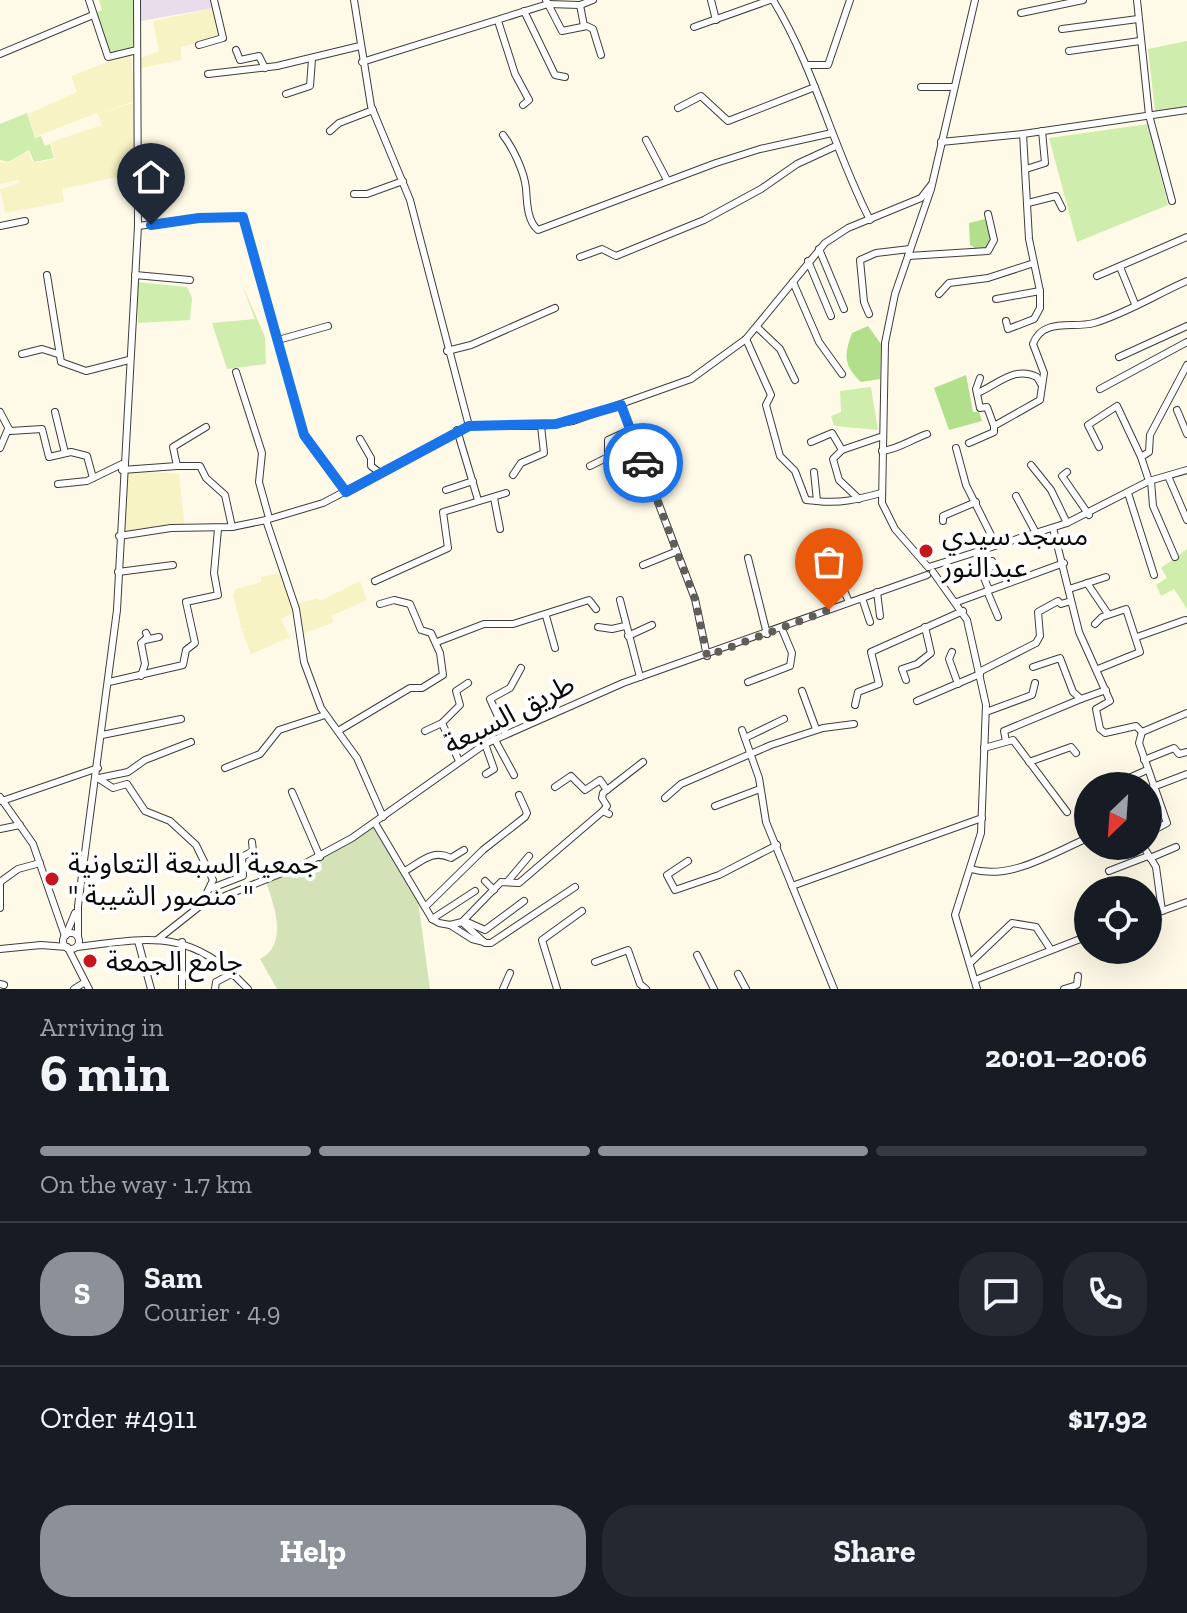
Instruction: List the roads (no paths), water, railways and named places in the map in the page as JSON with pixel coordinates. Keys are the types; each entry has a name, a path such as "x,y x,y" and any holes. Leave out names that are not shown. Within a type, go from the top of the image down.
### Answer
{"street":[{"path":"89,0 108,57 137,50"},
{"path":"72,947 78,936 78,906 109,682 118,572 138,226 137,0"},
{"path":"199,45 223,36 214,0"},
{"path":"354,0 362,62 373,110 403,181 469,426"},
{"path":"362,62 498,21 547,2 580,5 593,0"},
{"path":"711,0 716,20"},
{"path":"694,27 772,0 806,65 836,146 870,220"},
{"path":"806,65 828,65 850,0"},
{"path":"975,0 931,185 886,333 881,493 888,519 963,611 980,673 986,712 982,818 971,869 955,915 977,989"},
{"path":"1021,13 1083,0"},
{"path":"1137,0 1149,115 1172,201"},
{"path":"547,2 562,31 584,26 593,29 601,55"},
{"path":"580,5 584,26"},
{"path":"524,11 555,75 565,77"},
{"path":"0,54 93,15"},
{"path":"1062,29 1138,19"},
{"path":"498,21 515,74 529,95 529,100 523,105"},
{"path":"1069,51 1140,41"},
{"path":"208,74 233,68 265,68 360,46"},
{"path":"236,50 240,60 259,56 265,68"},
{"path":"286,94 310,86 312,59"},
{"path":"678,108 701,96 728,121 815,87"},
{"path":"921,87 954,87"},
{"path":"330,131 339,123 373,110"},
{"path":"941,142 1023,134 1187,110"},
{"path":"1026,169 1045,163 1042,131"},
{"path":"503,135 519,168 532,225 538,230 667,180 760,149 832,133"},
{"path":"1006,321 1008,329 1034,319 1040,308 1023,134"},
{"path":"646,140 667,180"},
{"path":"580,257 602,249 616,256 641,243 680,231 761,189 797,164 836,146"},
{"path":"354,194 367,194 403,181"},
{"path":"119,536 171,528 218,529 268,519 323,503 457,430 469,426 541,426 573,421 699,375 746,339 819,249 843,231 924,196 931,185"},
{"path":"1028,203 1055,196 1060,199 1062,208"},
{"path":"869,314 864,302 860,260 876,253 988,251 994,240 988,214"},
{"path":"138,226 207,217 243,217 304,435 346,492"},
{"path":"0,226 25,221"},
{"path":"1097,276 1187,237"},
{"path":"819,249 844,309"},
{"path":"808,261 831,316"},
{"path":"939,294 949,283 988,278 1034,263"},
{"path":"1120,267 1135,304"},
{"path":"47,275 58,354 65,365 78,371 129,360"},
{"path":"135,275 190,280"},
{"path":"994,426 1039,401 1044,373 1033,344 1038,336 1053,326 1098,322 1187,281"},
{"path":"793,282 819,342 842,374"},
{"path":"996,299 1040,291"},
{"path":"447,351 471,345 555,308"},
{"path":"278,340 328,326"},
{"path":"1119,357 1187,326"},
{"path":"757,327 780,349 795,380"},
{"path":"746,339 771,395 766,405 780,456 795,471 806,500 836,503 881,493"},
{"path":"1100,389 1187,342"},
{"path":"22,354 42,349 58,354"},
{"path":"1141,457 1149,452 1150,435 1187,365"},
{"path":"236,372 262,453 259,482 300,623 304,662 325,715 357,758 383,817"},
{"path":"977,393 993,387 1003,377 1024,373 1037,377 1041,384"},
{"path":"969,443 994,432 987,407 980,408 977,393 980,378"},
{"path":"621,405 695,599 707,656"},
{"path":"1099,447 1088,425 1117,406 1141,457 1150,481 1153,506 1175,557"},
{"path":"1177,410 1187,434"},
{"path":"0,412 8,429 0,448"},
{"path":"55,412 65,453"},
{"path":"513,475 521,463 544,453 541,426"},
{"path":"177,466 173,447 206,427"},
{"path":"8,429 40,428 48,456 65,453 87,456 93,478"},
{"path":"457,430 478,500"},
{"path":"590,466 608,457 608,440 630,430"},
{"path":"811,442 832,433 842,450"},
{"path":"882,451 898,449 906,441 927,434"},
{"path":"859,499 849,492 834,469 834,456 842,450 883,436"},
{"path":"360,439 371,458 371,466 380,473"},
{"path":"956,448 962,475 996,545"},
{"path":"1031,465 1051,490 1067,523"},
{"path":"58,484 77,484 122,467 200,466 206,478 225,495 232,527"},
{"path":"928,571 1089,515 1150,481 1187,470"},
{"path":"814,472 818,499"},
{"path":"1067,472 1062,476 1089,515"},
{"path":"1168,476 1187,520"},
{"path":"446,490 473,481"},
{"path":"818,499 823,482"},
{"path":"375,581 448,548 443,512 506,493"},
{"path":"1128,493 1154,575"},
{"path":"1016,496 1036,533"},
{"path":"494,498 500,529"},
{"path":"943,521 943,516 976,502"},
{"path":"1053,528 1079,632 1106,690 1109,703 1096,711 1101,731 1136,726 1142,732"},
{"path":"109,682 181,667 186,650 194,646 185,603 218,595 214,573 218,529"},
{"path":"643,565 675,552"},
{"path":"748,558 767,634"},
{"path":"992,561 992,566 982,573 998,617"},
{"path":"957,602 1064,563"},
{"path":"118,572 173,565"},
{"name":"طريق السبعة","path":"157,940 200,906 320,857 375,823 485,744 640,677 782,629 928,571"},
{"path":"836,573 849,602"},
{"path":"1069,589 1106,577"},
{"path":"1087,583 1108,614"},
{"path":"877,592 880,616"},
{"path":"862,598 870,622"},
{"path":"338,731 410,688 422,688 441,678 437,642 431,633 421,630 410,604 394,600 380,604"},
{"path":"437,642 484,624 509,625 546,616 589,600 596,609"},
{"path":"620,600 640,677"},
{"path":"917,701 958,684 1034,644 1040,636 1038,612 1058,601 1061,604 1071,601"},
{"path":"1095,624 1108,614 1126,609 1137,637 1139,654 1098,669"},
{"path":"855,705 858,692 879,684 870,653 963,611"},
{"path":"546,616 555,648"},
{"path":"1137,637 1185,620"},
{"path":"628,636 652,625"},
{"path":"598,627 612,629 625,626"},
{"path":"906,680 902,669 917,664 931,653 925,627"},
{"path":"748,682 790,666 792,653 782,629"},
{"path":"142,677 145,664 141,643 146,637 159,637"},
{"path":"1034,644 1042,662"},
{"path":"952,652 949,659 958,684"},
{"path":"1033,667 1042,662 1062,660 1073,692 1081,699"},
{"path":"506,734 490,699 510,688 521,668"},
{"path":"425,731 442,723 460,705 456,691 468,683"},
{"path":"986,712 1034,694 1035,683"},
{"path":"1006,741 1004,731 1106,690"},
{"path":"802,691 816,729"},
{"path":"1142,772 1147,770 1139,739 1142,732 1187,713"},
{"path":"225,768 260,754 279,730 325,715"},
{"path":"102,735 181,719"},
{"path":"784,719 744,734 764,815 831,988"},
{"path":"442,723 459,761"},
{"path":"665,798 681,784 816,729 854,724"},
{"path":"495,740 514,775"},
{"path":"984,748 1013,740 1067,812"},
{"path":"97,778 128,772 145,760 191,742"},
{"path":"485,744 494,769 486,774"},
{"path":"1029,762 1071,747 1076,753"},
{"path":"1144,760 1174,748 1179,754 1187,752"},
{"path":"450,925 463,921 501,882 519,883 606,813 607,806 601,796 643,762"},
{"path":"74,989 87,985 52,903 40,863 20,825 1,799 98,768"},
{"path":"1162,784 1187,774"},
{"path":"555,787 571,776 582,789 600,780 607,790"},
{"path":"97,778 113,788 127,784 145,811 166,818 180,829 205,860 212,888"},
{"path":"715,806 760,789"},
{"path":"292,792 320,857"},
{"path":"425,907 476,856 525,817 527,813 519,795"},
{"path":"792,886 982,818"},
{"path":"375,823 432,919 450,925 468,937 484,942 497,941 575,887"},
{"path":"0,829 20,825"},
{"path":"200,906 212,888 243,876 242,857 253,851 252,842"},
{"path":"971,869 987,873 1013,870 1074,844"},
{"path":"688,861 667,875 675,890 719,875 777,845"},
{"path":"1162,852 1176,847"},
{"path":"405,871 432,855 441,853 451,858 464,850"},
{"path":"508,881 529,856"},
{"path":"1109,871 1140,860"},
{"path":"0,908 0,882 18,869 40,863"},
{"path":"485,881 494,890"},
{"path":"432,919 475,891"},
{"path":"463,921 485,930 524,901"},
{"path":"1162,911 1187,902"},
{"path":"52,903 78,936"},
{"path":"65,936 78,906"},
{"path":"557,989 542,940 582,911"},
{"path":"463,921 484,942"},
{"path":"970,963 1012,923 1027,923 1036,927 1051,950"},
{"path":"41,945 65,936 78,936 102,943"},
{"path":"0,949 157,940 182,942 209,954 248,989"},
{"path":"138,941 151,989"},
{"path":"975,980 1074,941"},
{"path":"182,942 182,989"},
{"path":"595,962 628,950 640,984 646,989"},
{"path":"697,955 714,989"},
{"path":"215,989 216,982 233,973"},
{"path":"503,989 510,973"},
{"path":"738,974 746,989"},
{"path":"1064,989 1077,985 1078,976"}],"place":[{"name":"مسجد سيدي عبدالنور","path":"926,551"},
{"name":"جمعية السبعة التعاونية \" منصور الشيبة \"","path":"52,879"},
{"name":"جامع الجمعة","path":"90,961"}]}
